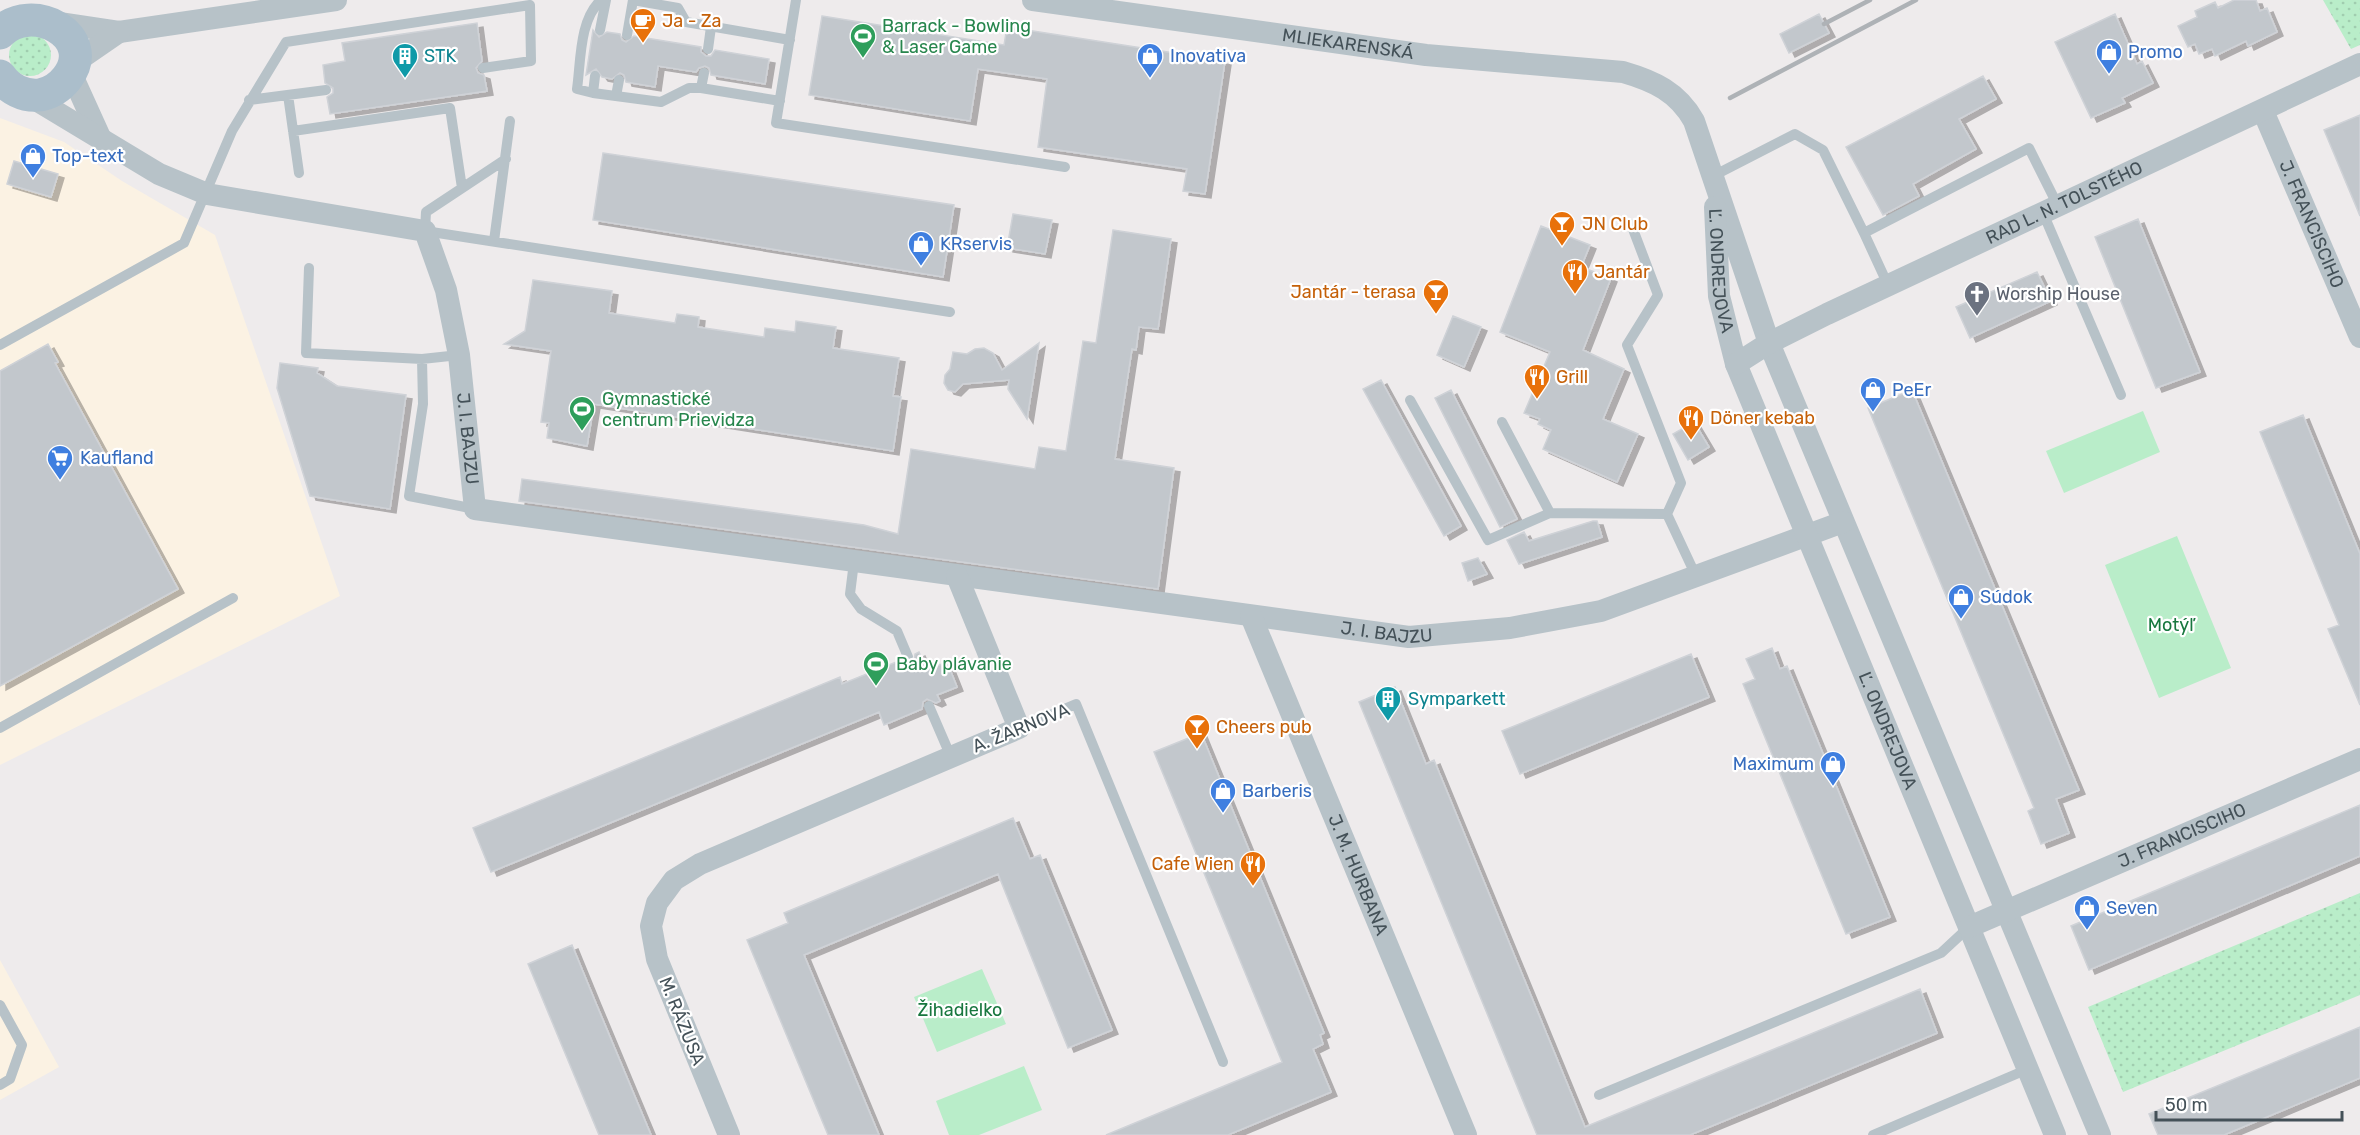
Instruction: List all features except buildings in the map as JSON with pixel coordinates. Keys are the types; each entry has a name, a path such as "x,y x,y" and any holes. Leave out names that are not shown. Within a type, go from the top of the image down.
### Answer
{"main road":[{"path":"0,76 10,87 28,95 49,93 62,85 72,68 75,50 71,38 28,15"}],"street":[{"path":"28,15 119,32 336,0"},
{"name":"MLIEKARENSKÁ","path":"1033,0 1426,55 1623,72 1662,87"},
{"path":"100,137 72,68 119,32"},
{"name":"RAD L. N. TOLSTÉHO","path":"1769,343 2360,64"},
{"name":"Ľ. ONDREJOVA","path":"1662,87 1676,96 1687,108 1713,176 1769,343 2100,1135"},
{"path":"28,95 100,137 108,146 159,174 207,194 425,231"},
{"name":"J. FRANCISCIHO","path":"2263,111 2358,331"},
{"name":"Ľ. ONDREJOVA","path":"1713,176 1719,296 1736,364 2055,1135"},
{"name":"J. I. BAJZU","path":"425,231 446,290 459,355 475,508 1409,637 1510,628 1600,611 1807,536"},
{"name":"Ľ. ONDREJOVA","path":"1736,364 1769,343"},
{"path":"1807,536 1843,522"},
{"path":"957,576 1019,728"},
{"name":"J. M. HURBANA","path":"1251,616 1466,1135"},
{"name":"A. ŽARNOVA","path":"657,903 674,880 700,864 1019,728"},
{"name":"J. FRANCISCIHO","path":"2006,911 2360,759"},
{"name":"M. RÁZUSA","path":"657,903 651,926 657,959 729,1135"},
{"path":"1969,927 2006,911"}],"lane":[{"path":"600,30 603,0"},
{"path":"603,0 595,6 585,29 577,89 661,102 689,88 701,88 780,101"},
{"path":"627,35 633,0 678,8 686,22 790,40"},
{"path":"796,0 776,123 1065,167"},
{"path":"0,345 184,243 207,194 232,131 286,42 530,4 531,61 483,68"},
{"path":"708,49 711,27"},
{"path":"701,88 704,74"},
{"path":"593,93 595,76"},
{"path":"616,96 619,80"},
{"path":"249,100 326,90"},
{"path":"288,95 299,173"},
{"path":"293,131 450,108 462,188"},
{"path":"494,242 510,121"},
{"path":"1713,176 1795,134 1823,150 1888,285"},
{"path":"1864,233 2029,148 2121,395"},
{"path":"506,159 426,212 425,231 950,312"},
{"path":"1631,224 1658,295 1627,345 1681,483 1667,514 1696,576"},
{"path":"309,268 306,353 422,359 459,355"},
{"path":"422,359 423,404 409,496 475,508"},
{"path":"1410,400 1488,540 1550,513 1667,514"},
{"path":"1502,422 1550,513"},
{"path":"854,562 850,594 861,609 897,631 908,657"},
{"path":"0,728 233,598"},
{"name":"A. ŽARNOVA","path":"1019,728 1076,704 1223,1062"},
{"path":"929,706 951,757"},
{"path":"1599,1095 1941,953 1969,927"},
{"path":"0,1005 22,1045 10,1079 0,1085"},
{"path":"1873,1135 2028,1069"}],"shaded area":[{"path":"0,118 64,142 122,181 215,235 340,596 0,765"},
{"path":"0,960 59,1067 0,1100"}],"green space":[{"path":"2323,0 2360,0 2360,45 2351,49"},
{"path":"30,34 38,35 45,40 50,47 50,63 45,70 38,75 30,76 22,75 15,70 10,63 9,55 10,47 15,40 22,35"},
{"path":"2143,411 2160,452 2064,493 2046,451"},
{"name":"Motýľ","path":"2177,536 2231,668 2159,698 2105,565"},
{"path":"2360,893 2360,995 2123,1092 2088,1007"},
{"name":"Žihadielko","path":"982,969 1006,1024 937,1052 914,997"},
{"path":"1024,1066 1042,1110 979,1135 949,1135 936,1101"}],"railway":[{"path":"1824,24 1870,0"},
{"path":"1730,98 1916,0"}],"place":[{"name":"Ja - Za","path":"643,44"},
{"name":"Barrack - Bowling & Laser Game","path":"863,59"},
{"name":"Promo","path":"2109,75"},
{"name":"STK","path":"405,79"},
{"name":"Inovativa","path":"1150,79"},
{"name":"Top-text","path":"33,179"},
{"name":"JN Club","path":"1562,247"},
{"name":"KRservis","path":"921,267"},
{"name":"Jantár","path":"1575,295"},
{"name":"Jantár - terasa","path":"1436,315"},
{"name":"Worship House","path":"1977,317"},
{"name":"Grill","path":"1537,400"},
{"name":"PeEr","path":"1873,413"},
{"name":"Gymnastické centrum Prievidza","path":"582,432"},
{"name":"Döner kebab","path":"1691,441"},
{"name":"Kaufland","path":"60,481"},
{"name":"Súdok","path":"1961,620"},
{"name":"Baby plávanie","path":"876,687"},
{"name":"Symparkett","path":"1388,722"},
{"name":"Cheers pub","path":"1197,750"},
{"name":"Maximum","path":"1833,787"},
{"name":"Barberis","path":"1223,814"},
{"name":"Cafe Wien","path":"1253,887"},
{"name":"Seven","path":"2087,931"}]}
